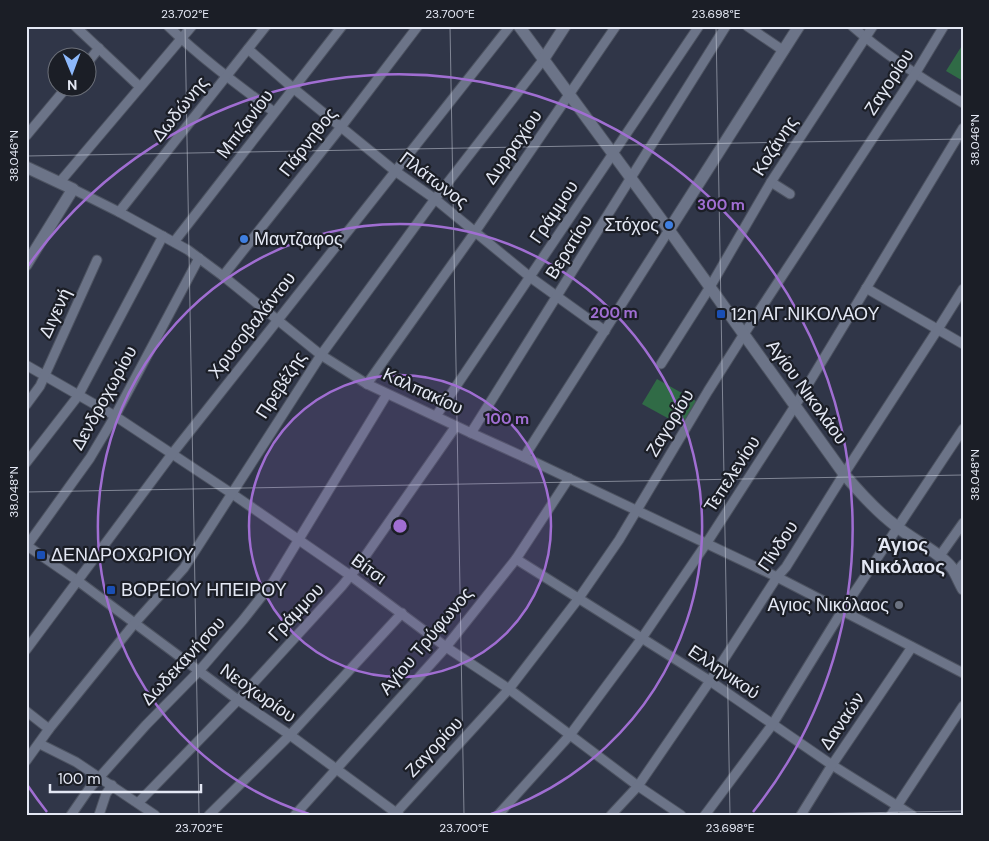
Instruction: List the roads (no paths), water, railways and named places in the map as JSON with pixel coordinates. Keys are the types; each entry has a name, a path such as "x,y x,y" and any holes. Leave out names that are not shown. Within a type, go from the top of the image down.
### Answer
{"street":[{"path":"75,26 140,87"},
{"path":"168,26 226,77 274,112"},
{"path":"59,183 192,26"},
{"name":"Δωδώνης","path":"119,212 266,26"},
{"name":"Μπιζανίου","path":"174,242 342,26"},
{"name":"Πάρνηθος","path":"223,276 418,26"},
{"name":"Χρυσοβαλάντου","path":"26,650 172,454 510,26"},
{"name":"Αγίου Νικολάου","path":"519,26 669,230 844,474 870,504 898,528 952,568 963,589"},
{"name":"Πρεβέζης","path":"26,762 49,729 134,624 184,568 231,492 321,355 435,199 543,60 566,26"},
{"name":"Δυρραχίου","path":"367,384 475,232 616,26"},
{"name":"Γράμμου","path":"436,416 699,26"},
{"name":"Βερατίου","path":"471,434 726,26"},
{"path":"746,26 784,51"},
{"path":"524,457 799,26"},
{"path":"852,26 865,38 915,74 963,103"},
{"name":"Κοζάνης","path":"661,364 710,287 770,182 873,26"},
{"name":"Ζαγορίου","path":"396,814 509,689 579,598 637,511 708,390 915,74 944,26"},
{"name":"Πλάτωνος","path":"248,49 395,171 435,199 530,277 605,331"},
{"path":"26,136 58,98"},
{"name":"Τεπελενίου","path":"498,815 570,735 642,638 706,544 795,406 963,128"},
{"name":"Καλπακίου","path":"26,167 74,189 174,242 223,276 321,355 367,384 777,578 963,673"},
{"path":"770,182 790,194"},
{"path":"26,265 74,189"},
{"path":"26,463 78,396 163,236"},
{"name":"Δενδροχωρίου","path":"26,546 90,458 115,416 199,258"},
{"name":"Διγενή","path":"26,405 40,386 97,260"},
{"path":"866,288 963,344"},
{"name":"Πίνδου","path":"611,815 638,786 710,681 786,567 963,289"},
{"name":"Βίτσι","path":"26,365 115,416 231,492 509,689 638,786 681,815"},
{"name":"Δωδεκανήσου","path":"71,815 89,789 146,725 199,671 254,608 273,582 387,394"},
{"name":"Γράμμου","path":"138,802 238,700 351,576 456,426"},
{"path":"705,815 772,725 842,611 963,428"},
{"name":"Αγίου Τρύφωνος","path":"295,815 446,646 516,558 569,478"},
{"path":"939,557 963,523"},
{"name":"Νεοχωρίου","path":"26,546 238,700 337,769 396,814"},
{"name":"Ελληνικού","path":"516,558 710,681 832,765 912,815"},
{"path":"956,574 963,564"},
{"path":"209,815 290,735 402,613"},
{"name":"Δαναών","path":"801,815 832,765 912,647"},
{"path":"890,815 963,706"},
{"path":"26,711 49,729"},
{"path":"40,744 76,762 155,815"},
{"path":"99,815 106,794 112,785"}],"place":[{"name":"Στόχος","path":"669,225"},
{"name":"Μαντζαφος","path":"244,239"},
{"name":"12η ΑΓ.ΝΙΚΟΛΑΟΥ","path":"721,314"},
{"name":"ΔΕΝΔΡΟΧΩΡΙΟΥ","path":"41,555"},
{"name":"ΒΟΡΕΙΟΥ ΗΠΕΙΡΟΥ","path":"111,590"},
{"name":"Αγιος Νικόλαος","path":"899,605"}],"district":[{"name":"Άγιος Νικόλαος","path":"903,555"}]}
